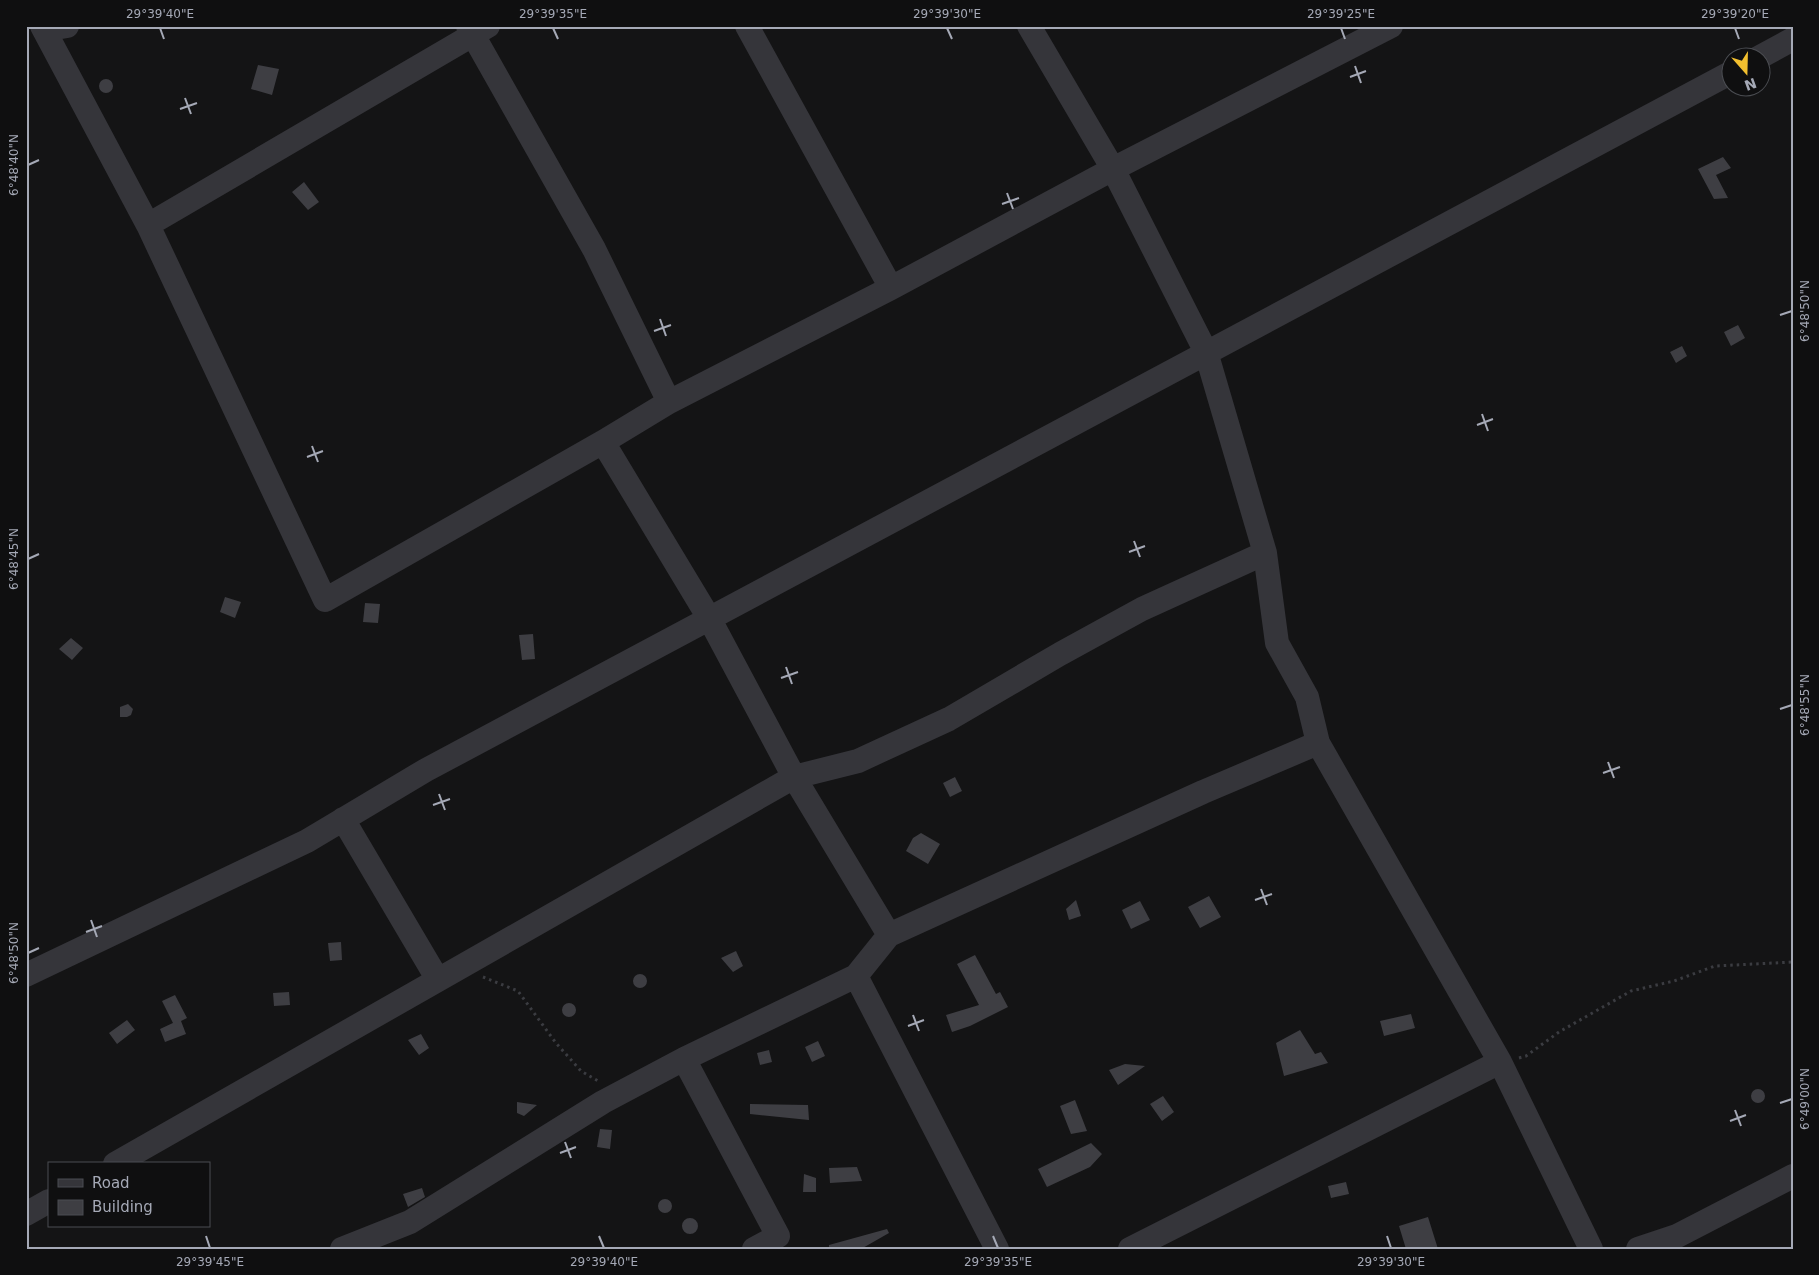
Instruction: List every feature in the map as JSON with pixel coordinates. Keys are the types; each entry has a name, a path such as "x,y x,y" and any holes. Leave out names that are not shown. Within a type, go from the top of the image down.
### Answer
{"street":[{"path":"746,26 891,288"},
{"path":"1029,26 1113,169 1206,352 1265,552 1277,643 1307,697 1318,743 1500,1062 1591,1249"},
{"path":"51,27 148,225 325,600 603,442 669,402 891,288 1113,169 1391,26"},
{"path":"148,225 476,29 594,249 669,402"},
{"path":"1772,50 1793,39"},
{"path":"26,975 307,841 426,770 1722,77"},
{"path":"603,442 709,618 794,777 889,935"},
{"path":"119,1162 794,777 858,761 948,719 1142,609 1265,552"},
{"path":"342,1249 410,1222 620,1093 684,1059 856,976 889,935 1203,792 1318,743"},
{"path":"343,819 438,980"},
{"path":"856,976 996,1249"},
{"path":"684,1059 781,1242 754,1249"},
{"path":"1130,1249 1500,1062"},
{"path":"1638,1249 1677,1236 1793,1176"},
{"path":"26,1214 48,1202"}],"path":[{"path":"1500,1062 1526,1056 1559,1032 1631,991 1674,981 1715,966 1793,962"},
{"path":"476,978 486,977 518,991 556,1043 581,1071 620,1093"}],"building":[{"path":"258,65 279,69 272,95 251,89"},
{"path":"106,79 111,81 113,86 111,91 106,93 101,91 99,86 101,81"},
{"path":"1723,157 1731,168 1716,175 1728,198 1714,199 1698,169"},
{"path":"304,182 319,202 308,210 292,192"},
{"path":"1738,325 1745,338 1731,346 1724,332"},
{"path":"1682,346 1687,356 1676,363 1670,352"},
{"path":"225,597 241,602 235,618 220,612"},
{"path":"365,603 380,604 378,623 363,622"},
{"path":"533,634 535,659 522,660 519,635"},
{"path":"71,638 83,648 72,660 59,649"},
{"path":"128,704 133,709 131,715 120,717 120,707"},
{"path":"955,777 962,791 950,797 943,783"},
{"path":"921,833 940,844 928,864 906,851 913,838"},
{"path":"1209,896 1221,917 1200,928 1188,907"},
{"path":"1076,900 1081,916 1069,920 1066,909"},
{"path":"1140,901 1150,920 1131,929 1122,910"},
{"path":"341,942 342,960 330,961 328,943"},
{"path":"736,951 743,966 733,972 721,958"},
{"path":"975,955 996,994 1000,992 1008,1007 970,1026 952,1032 946,1015 979,1005 957,964"},
{"path":"637,974 643,974 647,981 643,988 637,988 633,984 633,978"},
{"path":"289,992 290,1005 274,1006 273,993"},
{"path":"175,995 187,1018 181,1021 186,1034 165,1042 160,1029 173,1023 162,1001"},
{"path":"566,1003 572,1003 576,1010 572,1017 566,1017 562,1013 562,1007"},
{"path":"1411,1014 1415,1028 1384,1036 1380,1021"},
{"path":"127,1020 135,1030 117,1044 109,1033"},
{"path":"1300,1030 1315,1054 1321,1052 1328,1063 1284,1076 1276,1043"},
{"path":"421,1034 429,1048 419,1055 408,1040"},
{"path":"818,1041 825,1056 812,1062 805,1047"},
{"path":"769,1050 772,1062 760,1065 757,1053"},
{"path":"1125,1064 1145,1066 1118,1085 1109,1070"},
{"path":"1758,1089 1763,1091 1765,1096 1763,1101 1758,1103 1753,1101 1751,1096 1753,1091"},
{"path":"1163,1096 1174,1112 1162,1121 1150,1104"},
{"path":"1075,1100 1087,1131 1071,1134 1060,1106"},
{"path":"517,1102 537,1105 524,1116 517,1113"},
{"path":"750,1104 808,1105 809,1120 750,1114"},
{"path":"600,1129 612,1130 610,1149 597,1147"},
{"path":"1091,1143 1102,1154 1090,1167 1047,1187 1038,1169"},
{"path":"857,1167 862,1181 830,1183 829,1168"},
{"path":"804,1174 816,1178 816,1192 803,1192"},
{"path":"1346,1182 1349,1194 1331,1198 1328,1186"},
{"path":"422,1188 425,1197 408,1207 403,1194"},
{"path":"665,1199 670,1201 672,1206 670,1211 665,1213 660,1211 658,1206 660,1201"},
{"path":"1428,1217 1438,1249 1406,1249 1399,1226"},
{"path":"690,1218 698,1226 690,1234 682,1226"},
{"path":"887,1229 889,1233 861,1249 829,1249 829,1245"}]}
